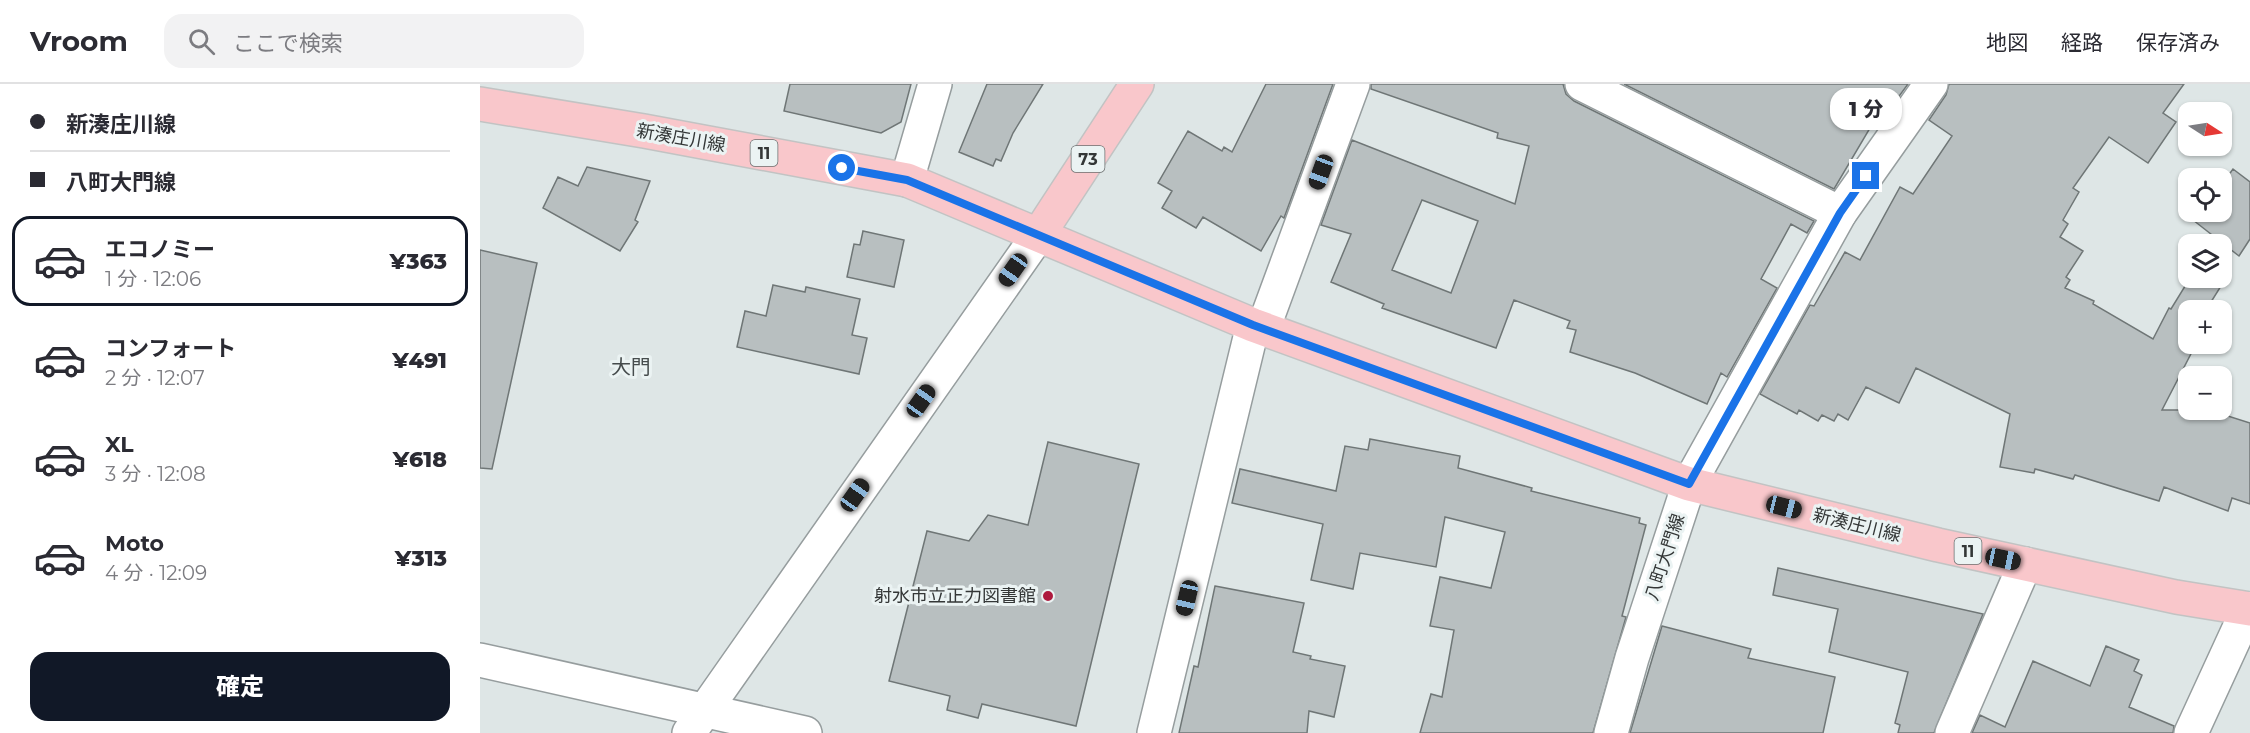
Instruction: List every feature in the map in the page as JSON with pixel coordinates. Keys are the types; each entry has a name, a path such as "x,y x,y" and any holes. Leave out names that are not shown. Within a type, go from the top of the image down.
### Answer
{"main road":[{"name":"73","path":"1039,234 1137,84"},
{"name":"新湊庄川線","path":"480,104 644,131 907,180 1258,327 1689,484 2025,564 2176,597 2249,609"}],"street":[{"path":"907,180 935,84"},
{"path":"1154,733 1258,327 1353,84"},
{"path":"1582,84 1840,213"},
{"name":"八町大門線","path":"1611,733 1632,658 1689,484 1840,213 1931,84"},
{"path":"697,722 1039,234"},
{"path":"1952,733 2025,564"},
{"path":"2191,733 2249,609"},
{"path":"480,660 697,722 805,733"}],"building":[{"path":"790,84 911,84 901,122 881,133 784,111"},
{"path":"987,84 1043,84 1013,133 1001,161 996,159 993,166 959,152"},
{"path":"1266,84 1333,84 1284,218 1281,216 1261,251 1203,217 1196,228 1162,208 1172,191 1158,183 1188,131 1222,151 1224,147 1232,152"},
{"path":"1371,84 1563,84 1566,94 1574,101 1814,221 1807,233 1791,224 1761,279 1777,288 1727,377 1721,373 1707,404 1635,373 1570,352 1576,330 1567,328 1570,321 1514,300 1496,348 1382,308 1384,304 1331,282 1351,234 1321,225 1352,140 1515,204 1529,146 1497,138 1498,133 1371,89","holes":["1422,200 1478,221 1451,293 1392,270"]},
{"path":"1624,84 1908,84 1897,99 1890,94 1834,189"},
{"path":"1949,84 2184,84 2163,113 2176,122 2148,163 2109,137 2073,188 2079,192 2063,220 2068,224 2060,237 2083,251 2066,277 2070,280 2065,288 2094,301 2093,304 2153,339 2169,308 2171,309 2184,288 2220,288 2212,300 2178,300 2178,354 2191,354 2185,366 2178,366 2178,379 2162,410 2178,410 2178,420 2232,420 2232,417 2250,423 2250,504 2232,498 2228,511 2164,487 2159,501 2075,475 2073,479 2035,469 2034,473 2000,467 2010,414 1916,368 1899,403 1866,387 1848,420 1838,414 1834,421 1822,415 1818,421 1799,410 1797,414 1760,394 1810,305 1814,306 1845,252 1860,260 1900,187 1913,194 1952,136 1929,120 1946,95"},
{"path":"587,167 650,181 635,220 638,222 620,251 543,208 558,177 578,186"},
{"path":"2232,170 2250,182 2250,239 2239,256 2232,251 2232,234 2211,234 2196,222 2232,222"},
{"path":"863,231 904,240 894,287 847,277 854,244 860,245"},
{"path":"480,250 537,263 492,469 480,468"},
{"path":"773,285 805,292 806,287 860,299 852,335 867,338 859,374 737,347 745,311 766,316"},
{"path":"1370,439 1460,456 1458,468 1532,488 1531,491 1640,518 1639,523 1646,525 1622,616 1626,617 1593,733 1420,733 1431,694 1442,697 1454,630 1430,626 1440,577 1491,588 1505,532 1445,517 1436,567 1360,553 1353,589 1311,580 1323,524 1232,503 1240,469 1336,491 1345,446 1368,450"},
{"path":"1048,442 1139,464 1076,726 982,704 978,718 947,710 950,696 889,681 927,531 969,541 988,515 1028,525"},
{"path":"1778,568 1983,614 1934,733 1898,733 1900,725 1895,723 1908,672 1829,652 1838,609 1773,595"},
{"path":"1215,586 1304,603 1293,652 1311,656 1310,659 1345,666 1334,717 1309,711 1307,733 1179,733 1194,666 1198,667"},
{"path":"1662,626 1751,649 1748,658 1835,677 1823,733 1630,733"},
{"path":"2106,646 2139,660 2134,671 2142,675 2129,707 2174,726 2173,733 1972,733 1980,715 2005,727 2033,661 2090,686"}],"place":[{"name":"射水市立正力図書館","path":"1048,596"}],"district":[{"name":"大門","path":"631,367"}],"route":[{"path":"842,168 907,180 1253,325 1689,484 1840,213 1866,176"}]}
